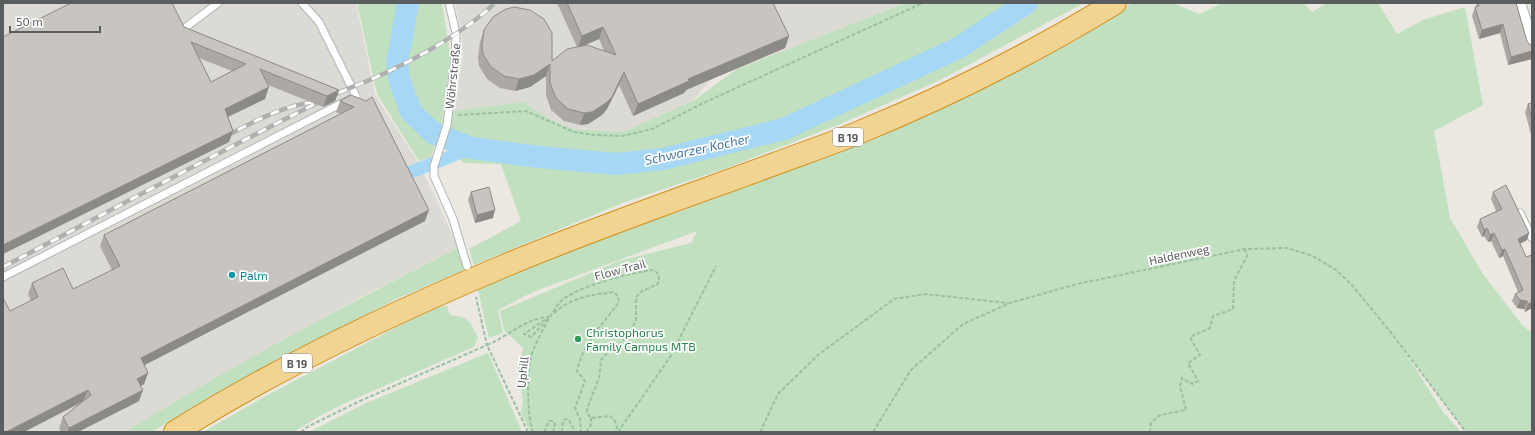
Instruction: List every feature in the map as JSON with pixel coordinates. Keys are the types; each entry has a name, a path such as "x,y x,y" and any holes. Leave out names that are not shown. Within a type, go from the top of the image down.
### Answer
{"highway":[{"name":"B 19","path":"175,432 286,368 424,301 561,244 858,133 950,93 1018,59 1114,3"}],"street":[{"path":"1518,3 1532,47"}],"lane":[{"path":"182,30 218,3"},
{"path":"3,277 356,96 319,22 302,3"},
{"name":"Wöhrstraße","path":"450,3 456,33 455,60 447,125 434,166 434,176 453,219 467,266"},
{"path":"1520,213 1532,238"}],"path":[{"path":"448,117 465,113 526,111 574,132 622,136 652,129 701,104 923,3"},
{"name":"Haldenweg","path":"873,432 911,370 963,324 1010,303 1078,284 1244,249 1288,248 1313,256 1336,270 1351,284 1384,323 1466,432"},
{"path":"1150,432 1151,423 1160,415 1186,410 1180,386 1182,378 1192,384 1198,381 1188,363 1200,355 1190,337 1210,328 1213,316 1233,309 1234,281 1247,256 1244,249"},
{"path":"617,432 670,357 716,266"},
{"name":"Flow Trail","path":"550,317 561,301 587,288 637,272 654,270 657,272 660,279 658,284 642,291 636,297 636,320 630,333 601,360 600,378 587,409 587,413 591,418"},
{"path":"550,317 524,334 531,337 550,317 568,302 614,292 618,296 619,302 602,323 579,363 578,371 585,381 576,408 580,419 581,432"},
{"path":"760,432 778,394 818,355 894,299 925,294 1010,303"},
{"path":"475,295 487,345 528,432"},
{"path":"301,432 307,427 360,401 502,338 523,323 538,317 550,317"},
{"name":"Uphill","path":"533,432 529,407 528,381 531,356 550,317"},
{"path":"586,432 591,425 591,418 610,416 614,419 617,432"},
{"path":"562,432 563,422 566,419 569,420 575,432"},
{"path":"544,432 549,421 553,421 555,424 553,432"}],"shaded area":[{"path":"3,3 354,3 357,7 375,95 416,159 440,207 458,248 359,298 289,337 134,432 3,432"},
{"path":"455,3 905,3 711,79 693,101 622,132 573,129 550,119 524,102 453,111 463,58 461,29"}],"green space":[{"path":"357,3 442,3 451,59 442,124 431,157 419,161 377,94"},
{"path":"905,3 1084,3 940,80 840,124 727,168 625,202 474,265 469,249 521,221 501,164 463,163 449,133 453,111 524,102 550,119 573,129 622,132 693,101 737,69"},
{"path":"1132,3 1176,3 1175,4 1199,14 1222,3 1304,3 1312,12 1327,3 1378,3 1397,34 1423,20 1465,7 1483,105 1434,131 1450,218 1483,274 1523,326 1532,333 1532,432 1466,432 1398,341 1443,412 1461,432 530,432 521,413 523,402 518,370 523,348 504,330 500,311 619,261 691,243 697,231 533,292 498,310 503,333 489,338 478,290 625,227 680,212 890,131 984,88 1076,40"},
{"path":"458,248 464,270 396,299 264,369 176,417 152,432 125,432 290,336 373,291"},
{"path":"447,306 450,315 461,317 471,324 478,337 474,347 343,404 316,418 294,432 203,432 264,397 433,308"},
{"path":"488,353 522,432 309,432 366,403"}],"building":[{"path":"71,3 172,3 184,27 339,90 327,96 260,69 269,87 225,109 233,131 3,245 3,37","holes":["191,42 246,64 211,82"]},
{"path":"567,3 773,3 789,36 688,79 689,81 638,104 624,72 612,97 592,112 584,113 568,109 556,98 550,83 550,64 534,75 519,79 504,76 491,67 483,54 482,46 484,30 493,17 506,9 514,7 530,10 544,19 552,33 552,61 567,49 587,45 616,55 603,27 582,36"},
{"path":"1478,3 1516,3 1527,41 1530,45 1532,45 1532,51 1511,57 1503,24 1482,30 1475,7 1479,6"},
{"name":"Palm","path":"351,95 366,101 372,97 429,210 141,358 148,373 137,379 143,390 69,428 63,417 91,395 88,390 6,432 3,432 3,298 10,311 38,297 32,283 63,268 73,289 120,266 104,235 354,107 340,101"},
{"path":"1532,103 1532,119 1528,104"},
{"path":"1506,185 1529,233 1518,239 1526,257 1532,255 1532,302 1528,304 1527,301 1520,300 1515,294 1523,290 1505,249 1502,250 1494,233 1490,235 1487,228 1484,230 1480,219 1502,209 1493,192"},
{"path":"489,187 495,210 477,215 471,192"}],"waterway":[{"name":"Schwarzer Kocher","path":"408,3 397,62 399,79 411,112 433,133 472,148 539,157 617,164 663,159 784,129 958,48 1027,3"},
{"path":"406,174 472,148"}],"railway":[{"path":"3,267 279,122 327,98 375,78 412,60 456,34 495,3"},
{"path":"222,138 278,111 314,102"}],"place":[{"name":"Palm","path":"232,275"},
{"name":"Christophorus Family Campus MTB","path":"578,339"}]}
